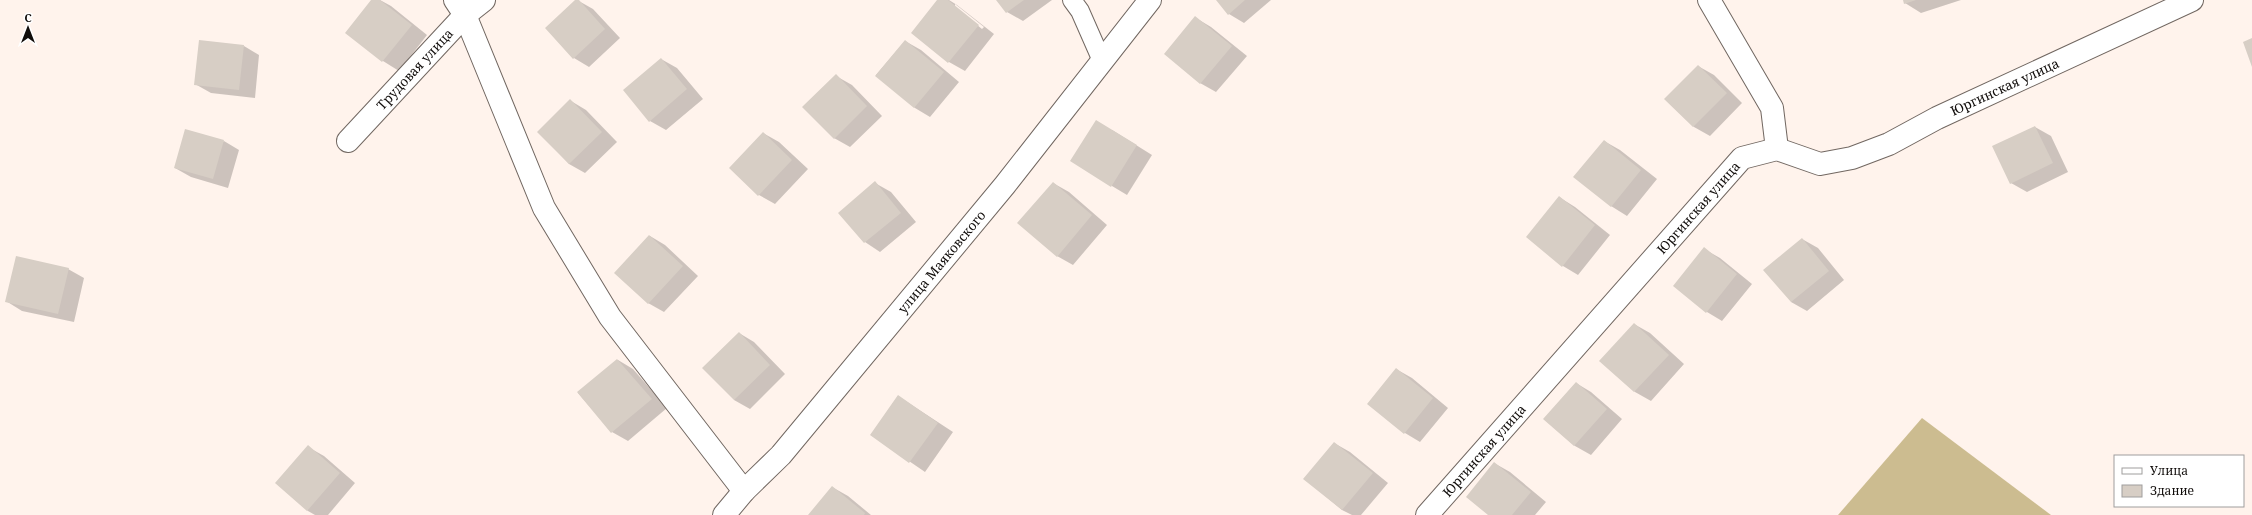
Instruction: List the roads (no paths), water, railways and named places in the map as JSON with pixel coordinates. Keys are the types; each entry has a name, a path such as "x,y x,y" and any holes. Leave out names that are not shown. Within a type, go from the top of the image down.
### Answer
{"street":[{"name":"Трудовая улица","path":"348,141 460,7 484,0"},
{"name":"улица Маяковского","path":"724,515 744,491 786,449 1005,184 1150,0"},
{"path":"1710,0 1772,108 1777,149"},
{"name":"Юргинская улица","path":"1427,515 1742,158 1777,149 1820,164 1866,152 1888,144 1937,118 2192,0"},
{"path":"460,7 544,208 610,317 744,491"}],"lane":[{"path":"1072,0 1080,11 1102,61"}]}
